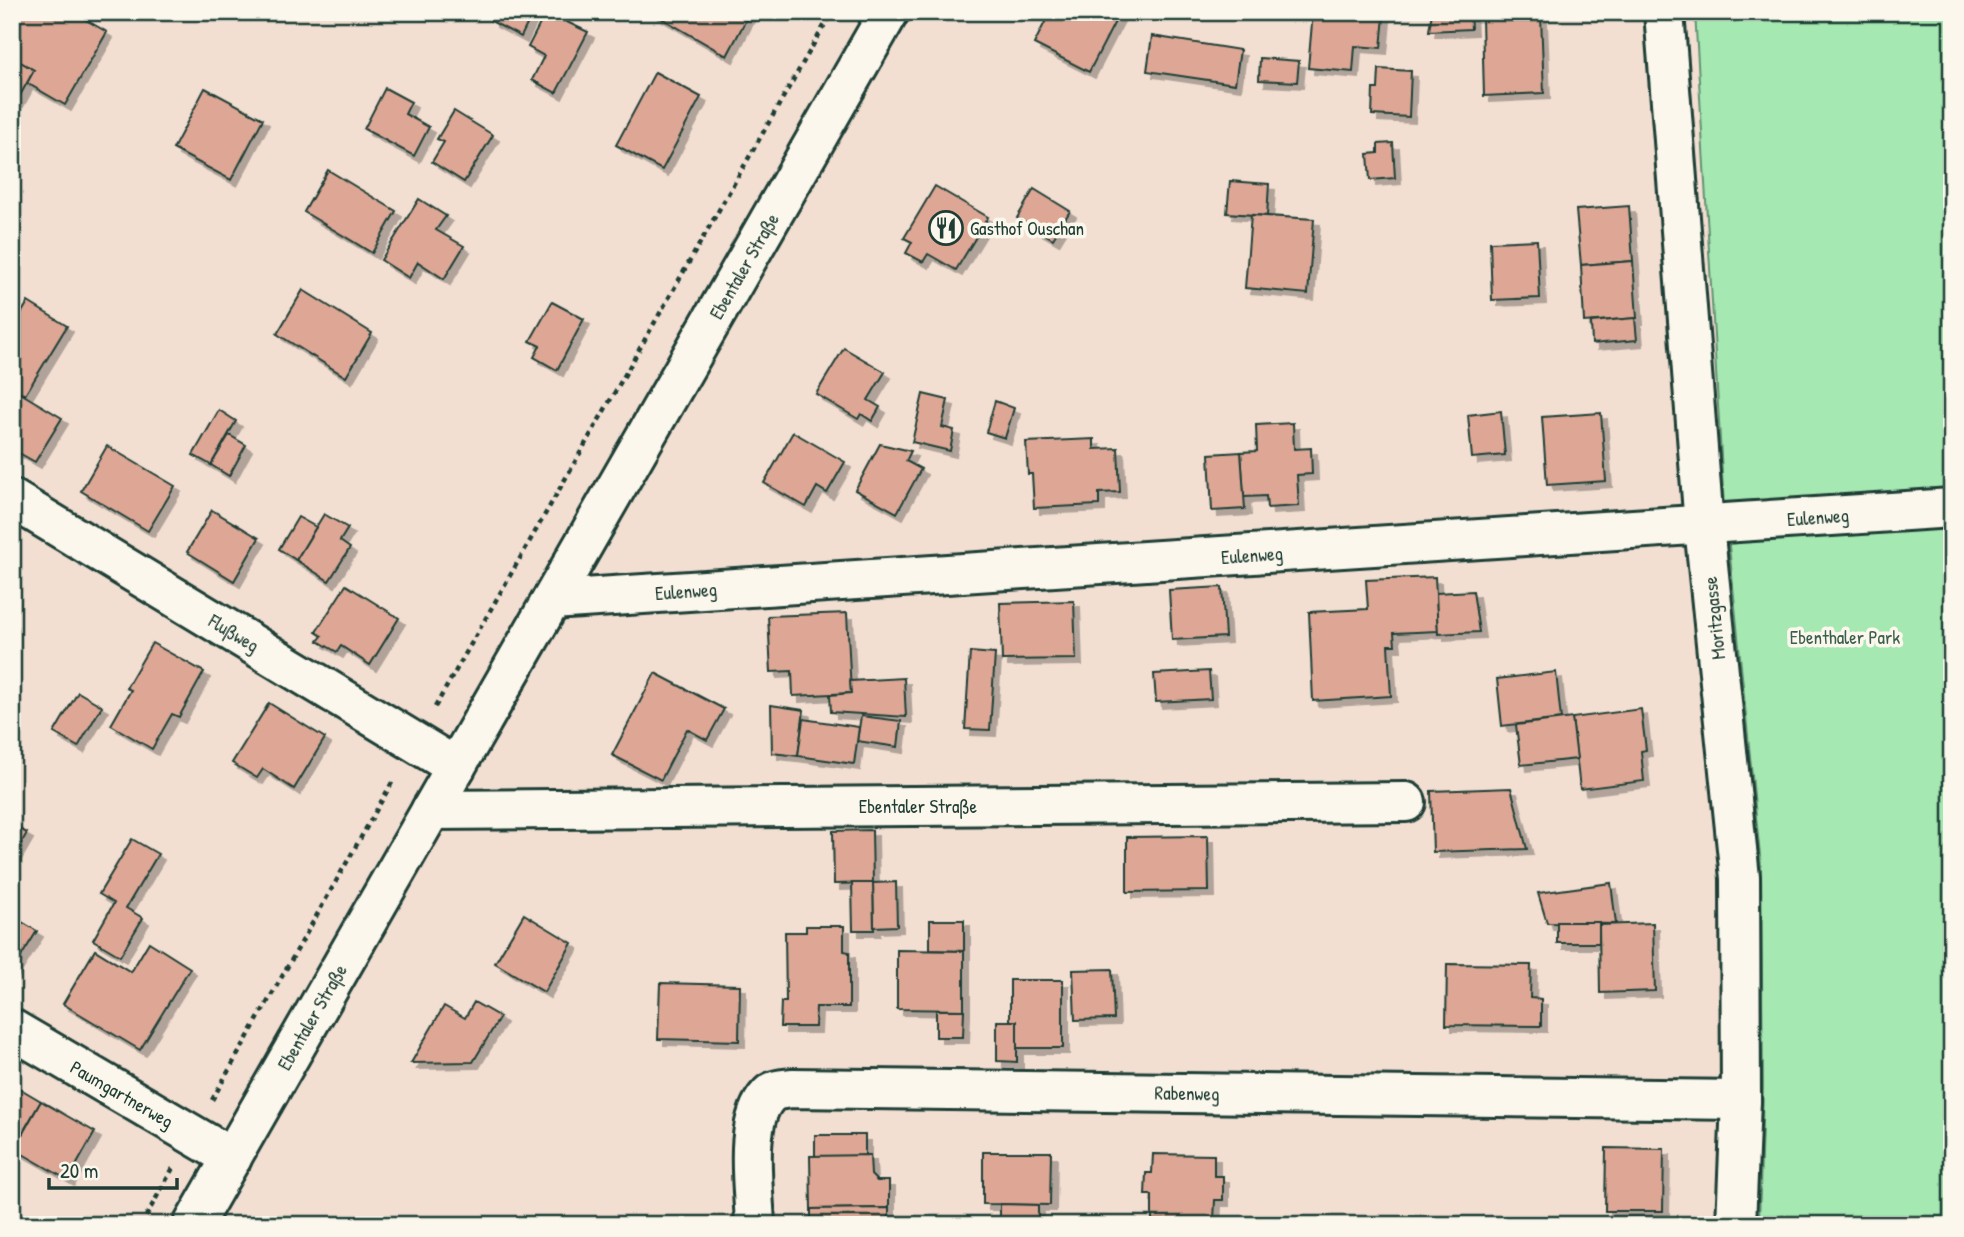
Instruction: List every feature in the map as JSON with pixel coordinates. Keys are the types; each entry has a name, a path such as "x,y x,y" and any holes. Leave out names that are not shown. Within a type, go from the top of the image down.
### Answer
{"street":[{"name":"Ebentaler Straße","path":"193,1225 889,12"},
{"name":"Moritzgasse","path":"1664,12 1704,526 1740,878 1741,1100 1736,1225"},
{"name":"Flußweg","path":"12,499 456,767"},
{"name":"Eulenweg","path":"552,600 1952,508"},
{"name":"Ebentaler Straße","path":"431,810 1406,802"},
{"name":"Paumgartnerweg","path":"12,1029 232,1158"},
{"name":"Rabenweg","path":"755,1225 753,1124 760,1107 773,1091 792,1088 1741,1100"}],"path":[{"path":"141,1225 832,12"}],"green space":[{"path":"1695,12 1952,12 1952,490 1724,507"},
{"name":"Ebenthaler Park","path":"1952,522 1952,1225 1759,1225 1763,1087 1761,866 1728,536"}],"building":[{"path":"12,12 72,12 107,32 65,105 27,83 34,70 12,57"},
{"path":"495,12 533,12 521,37 491,21"},
{"path":"546,12 588,32 556,93 532,80 544,56 528,47"},
{"path":"651,12 750,12 727,56"},
{"path":"1050,12 1120,12 1089,72 1034,44"},
{"path":"1313,12 1370,12 1370,15 1384,16 1381,48 1355,46 1353,72 1308,68"},
{"path":"1432,12 1470,12 1471,29 1429,31"},
{"path":"1541,16 1544,93 1484,96 1482,19"},
{"path":"1152,36 1240,50 1235,84 1147,71"},
{"path":"12,57 34,70 17,101 12,99"},
{"path":"1260,58 1299,61 1297,82 1259,80"},
{"path":"1379,69 1411,71 1409,117 1372,115 1373,89 1378,89"},
{"path":"655,72 701,97 662,170 616,145"},
{"path":"205,88 263,119 231,180 173,149"},
{"path":"385,88 411,102 405,114 429,127 414,156 364,129"},
{"path":"454,111 493,135 464,182 432,162 444,142 437,139"},
{"path":"1393,143 1395,178 1370,180 1368,154 1378,153 1378,144"},
{"path":"328,170 396,211 372,253 304,212"},
{"path":"1230,181 1269,184 1267,216 1227,213"},
{"name":"Gasthof Ouschan","path":"935,186 988,217 956,270 928,254 923,262 906,253 912,242 904,238"},
{"path":"1034,189 1070,211 1053,239 1017,218"},
{"path":"419,199 446,216 436,230 464,246 444,279 418,262 409,278 381,260"},
{"path":"1629,206 1633,261 1581,265 1576,210"},
{"path":"1251,215 1314,219 1308,294 1245,288"},
{"path":"1537,240 1540,298 1492,300 1490,242"},
{"path":"1633,261 1637,318 1584,322 1581,265"},
{"path":"303,290 372,333 346,377 277,334"},
{"path":"28,302 67,326 25,395 12,388 12,329"},
{"path":"552,302 584,319 557,370 534,357 540,346 530,341"},
{"path":"1635,318 1637,340 1592,344 1591,322"},
{"path":"844,348 885,372 868,400 880,407 872,421 861,414 858,419 816,394"},
{"path":"12,388 62,418 35,462 12,449"},
{"path":"923,394 948,400 942,427 954,430 950,451 912,442"},
{"path":"995,401 1014,408 1005,438 986,432"},
{"path":"219,410 236,421 211,465 193,455"},
{"path":"1501,411 1505,455 1472,458 1468,415"},
{"path":"1601,413 1606,481 1547,485 1542,417"},
{"path":"1293,423 1294,449 1311,448 1312,474 1297,475 1299,506 1267,508 1266,496 1244,497 1241,452 1257,451 1256,425"},
{"path":"793,432 845,462 827,493 817,487 806,507 764,483"},
{"path":"229,435 246,445 229,476 211,465"},
{"path":"1094,439 1094,449 1118,448 1120,492 1099,493 1099,505 1034,508 1032,474 1028,474 1026,442"},
{"path":"880,444 911,451 906,461 921,469 897,513 855,490"},
{"path":"107,446 175,486 148,531 81,491"},
{"path":"1241,452 1245,509 1212,511 1209,454"},
{"path":"212,510 259,538 234,581 187,552"},
{"path":"324,514 348,528 340,541 350,548 329,581 296,560"},
{"path":"298,517 316,527 296,560 279,549"},
{"path":"1435,577 1438,631 1394,633 1395,645 1388,645 1391,696 1313,701 1309,612 1368,609 1366,580"},
{"path":"346,585 399,618 370,665 341,646 337,652 318,641 322,636 316,632"},
{"path":"1222,587 1225,637 1172,640 1169,590"},
{"path":"1473,591 1479,632 1438,634 1436,593"},
{"path":"1074,601 1076,659 1002,660 1000,603"},
{"path":"847,613 851,693 793,696 792,671 771,672 768,616"},
{"path":"152,643 204,672 179,717 172,714 152,749 111,725 131,690 126,688"},
{"path":"970,652 995,654 990,730 965,729"},
{"path":"1209,671 1211,699 1156,702 1154,674"},
{"path":"1556,672 1561,719 1502,726 1497,679"},
{"path":"655,673 724,709 707,740 687,729 661,780 612,755"},
{"path":"904,678 906,717 831,712 830,695 851,693 850,681"},
{"path":"78,692 102,706 78,747 54,733"},
{"path":"269,703 325,738 294,789 263,769 257,778 232,763"},
{"path":"771,705 804,710 798,756 772,753"},
{"path":"1641,709 1646,750 1641,751 1644,781 1580,789 1572,718"},
{"path":"861,716 901,721 898,747 857,741"},
{"path":"1572,718 1577,759 1521,765 1516,725"},
{"path":"803,719 859,727 854,764 798,756"},
{"path":"1511,788 1527,849 1433,852 1431,791"},
{"path":"12,825 27,833 12,859"},
{"path":"872,830 873,883 834,884 833,831"},
{"path":"1208,836 1209,891 1127,892 1127,837"},
{"path":"132,839 158,854 126,908 143,918 120,956 93,940 114,903 99,894"},
{"path":"896,882 897,926 874,927 873,883"},
{"path":"852,883 873,883 874,930 853,930"},
{"path":"1611,883 1616,924 1547,923 1538,893"},
{"path":"524,914 572,943 544,992 495,963"},
{"path":"12,916 37,931 12,971"},
{"path":"930,920 964,920 964,951 930,950"},
{"path":"1557,922 1599,922 1599,943 1557,943"},
{"path":"1653,923 1655,991 1600,993 1599,925"},
{"path":"806,926 844,926 844,951 849,952 849,1007 816,1007 815,1027 780,1027 781,1002 786,1002 785,932 806,932"},
{"path":"149,942 190,968 140,1050 63,1004 95,950 131,972"},
{"path":"897,950 964,951 964,1010 897,1009"},
{"path":"1447,964 1531,965 1530,998 1541,999 1541,1026 1446,1025"},
{"path":"1112,969 1114,1019 1075,1020 1073,970"},
{"path":"1010,980 1063,980 1063,1048 1017,1048 1017,1021 1010,1021"},
{"path":"660,983 740,985 739,1041 658,1039"},
{"path":"474,1002 500,1017 473,1062 411,1063 444,1006 465,1018"},
{"path":"936,1010 964,1010 963,1037 936,1037"},
{"path":"997,1021 1017,1021 1017,1062 997,1061"},
{"path":"19,1088 41,1101 23,1132 12,1126 12,1099"},
{"path":"41,1101 95,1132 68,1180 14,1149"},
{"path":"815,1135 865,1135 865,1156 815,1156"},
{"path":"1606,1148 1664,1149 1663,1211 1605,1211"},
{"path":"983,1152 1051,1152 1050,1205 983,1204"},
{"path":"1153,1154 1214,1155 1214,1176 1223,1176 1223,1200 1215,1200 1214,1221 1152,1220 1152,1195 1145,1195 1146,1173 1152,1173"},
{"path":"870,1155 871,1175 877,1181 889,1181 889,1208 811,1209 810,1156"},
{"path":"1000,1204 1038,1205 1038,1225 1000,1225"},
{"path":"889,1208 889,1225 811,1225 811,1209"}],"place":[{"name":"Gasthof Ouschan","path":"946,228"}]}
